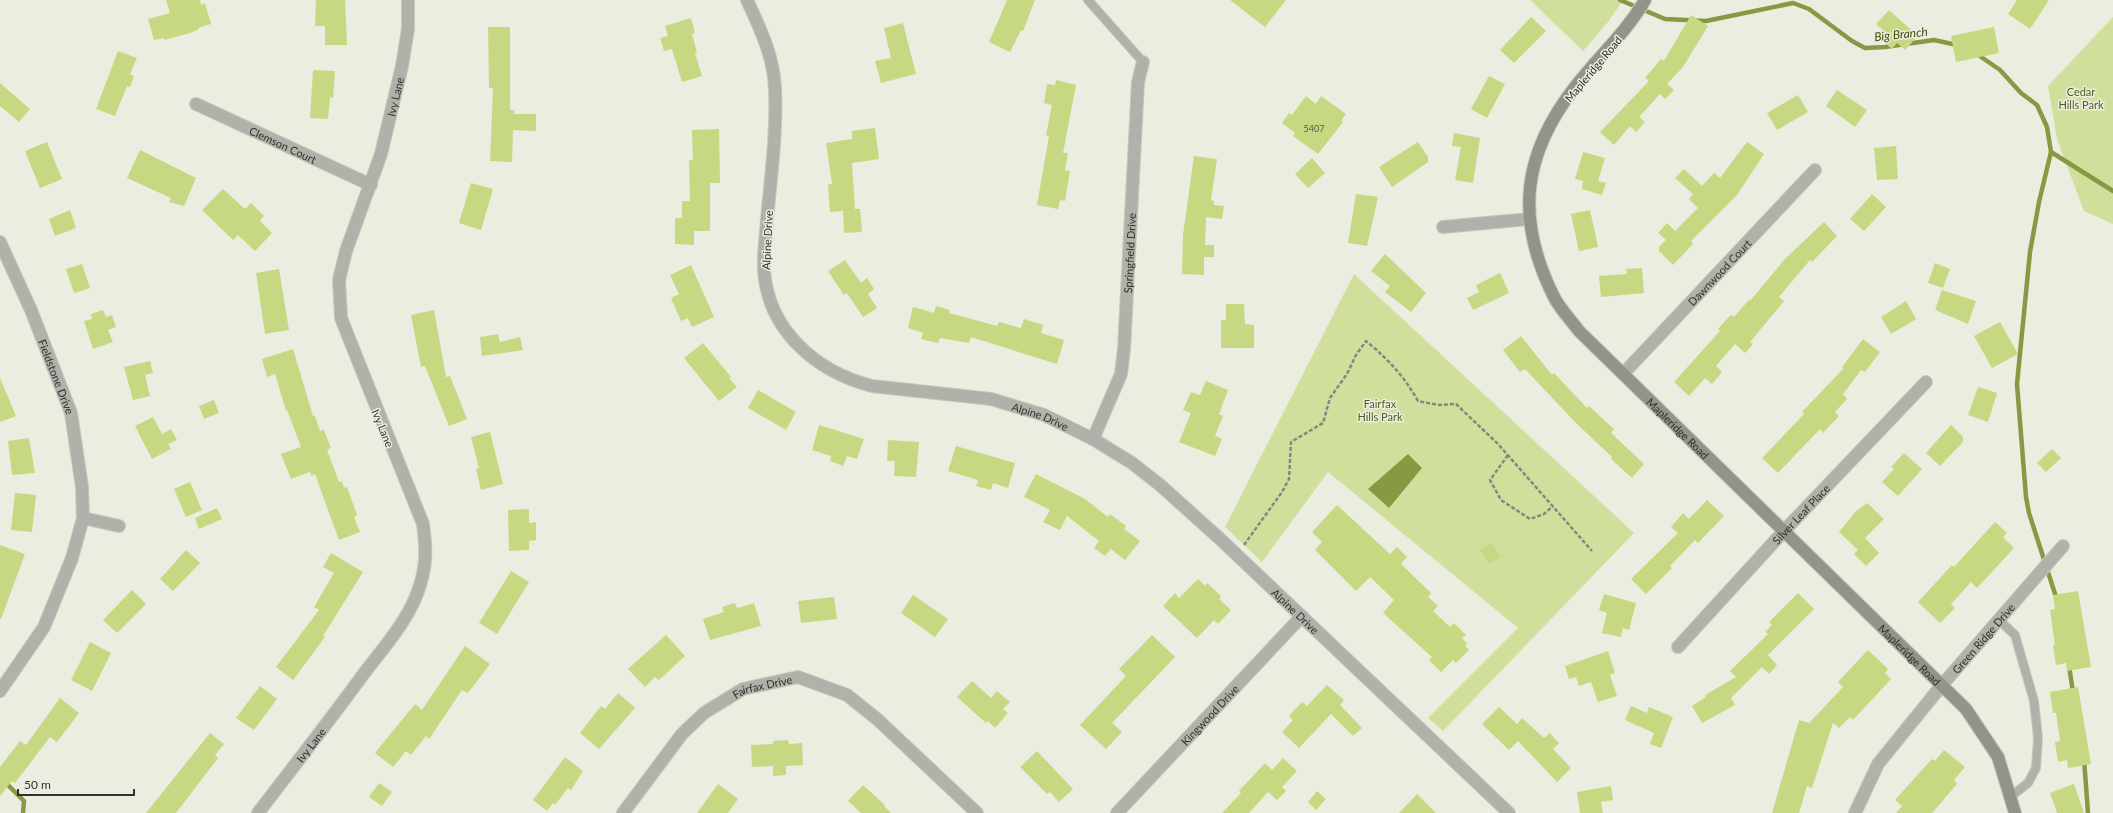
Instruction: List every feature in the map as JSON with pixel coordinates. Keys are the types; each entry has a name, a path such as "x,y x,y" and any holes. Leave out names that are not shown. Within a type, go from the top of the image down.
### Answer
{"street":[{"name":"Ivy Lane","path":"258,813 380,653 411,608 420,586 425,566 426,547 423,524 341,318 339,280 346,251 382,154 402,66 408,29 408,0"},
{"name":"Alpine Drive","path":"747,0 770,58 775,88 776,133 764,270 772,304 783,328 795,344 812,359 854,382 872,386 991,399 1044,415 1093,439 1132,463 1160,485 1302,616 1509,813"},
{"name":"Mapleridge Road","path":"1645,0 1618,38 1575,87 1545,135 1534,161 1529,183 1528,219 1542,268 1554,298 1579,331 1783,532 1966,709 1998,757 2015,813"},
{"name":"Springfield Drive","path":"1093,439 1121,374 1126,324 1138,82 1143,62"},
{"name":"Clemson Court","path":"196,104 371,184"},
{"name":"Dawnwood Court","path":"1624,374 1815,170"},
{"path":"1443,227 1528,219"},
{"name":"Fieldstone Drive","path":"0,242 30,310 71,413 82,486 83,518 72,558 44,627 0,691"},
{"name":"Silver Leaf Place","path":"1678,647 1783,532 1926,382"},
{"path":"83,518 118,526"},
{"name":"Green Ridge Drive","path":"1855,813 1878,764 1942,685 2063,546"},
{"name":"Kingwood Drive","path":"1116,813 1302,616"},
{"name":"Fairfax Drive","path":"623,813 682,734 704,713 743,689 798,677 847,695 877,719 977,813"}],"lane":[{"path":"1088,0 1143,62"},
{"path":"1999,620 2015,634 2034,701 2038,738 2036,768 2028,783 2010,797"}],"path":[{"path":"1236,555 1282,492 1288,479 1291,442 1323,423 1330,398 1347,374 1356,355 1366,341 1389,360 1408,383 1418,401 1438,405 1456,404 1508,455 1592,551"},
{"path":"1508,455 1490,480 1501,500 1530,519 1544,514 1553,506"}],"green space":[{"path":"1530,0 1623,0 1608,22 1583,51"},
{"name":"Cedar Hills Park","path":"2113,17 2113,224 2084,211 2057,139 2048,86"},
{"name":"Fairfax Hills Park","path":"1354,274 1634,533 1443,731 1428,718 1518,628 1328,472 1262,562 1225,527"}],"shaded area":[{"path":"1408,454 1422,468 1389,508 1368,489"}],"building":[{"path":"166,0 200,0 201,5 205,3 211,24 198,28 199,29 190,33 164,40 164,38 154,40 148,19 170,13"},
{"path":"316,0 345,0 347,45 325,45 325,26 315,26"},
{"path":"1007,0 1035,0 1023,31 1021,30 1010,52 989,42"},
{"path":"1230,0 1286,0 1265,27"},
{"path":"2017,0 2049,0 2030,29 2008,14"},
{"path":"1889,10 1918,36 1905,50 1897,43 1892,49 1878,37 1884,31 1876,24"},
{"path":"1691,15 1708,26 1683,67 1667,84 1674,90 1665,99 1660,94 1639,117 1645,122 1636,132 1630,126 1614,145 1600,132 1649,81 1645,78 1661,59 1664,61"},
{"path":"1531,17 1546,31 1514,63 1500,50"},
{"path":"691,18 695,33 692,34 697,52 695,53 702,76 682,82 672,49 664,51 660,38 668,36 665,26"},
{"path":"903,23 916,74 881,83 875,61 891,58 884,28"},
{"path":"488,27 510,27 510,110 514,110 514,114 536,114 536,131 513,130 512,162 490,161 493,88 489,88"},
{"path":"1994,27 1999,53 1956,62 1951,36"},
{"path":"118,51 137,58 130,74 134,76 130,87 127,86 115,116 96,109"},
{"path":"313,70 335,71 333,98 330,97 328,119 310,118"},
{"path":"1489,76 1505,84 1487,118 1471,109"},
{"path":"1056,80 1076,85 1063,153 1068,153 1065,170 1070,171 1065,201 1060,200 1058,209 1037,205 1049,136 1046,135 1052,105 1044,103 1047,84 1055,85"},
{"path":"0,83 30,109 19,122 0,106"},
{"path":"1837,90 1867,110 1855,127 1826,106"},
{"path":"1798,95 1808,112 1777,130 1767,113"},
{"path":"1306,96 1316,104 1321,96 1346,114 1341,121 1343,122 1318,154 1293,136 1295,133 1282,123 1289,113 1292,115"},
{"path":"875,128 879,159 852,163 855,209 860,209 862,232 844,233 843,211 830,212 828,184 832,184 826,143 852,139 852,131"},
{"path":"719,129 720,183 710,183 710,231 694,231 694,245 675,244 675,218 682,218 682,201 690,201 689,160 693,160 692,130"},
{"path":"1454,133 1480,138 1473,183 1455,180 1461,147 1452,146"},
{"path":"47,142 62,179 40,188 25,151"},
{"path":"1418,142 1428,157 1428,162 1392,187 1379,167"},
{"path":"1747,142 1764,154 1737,195 1691,241 1693,244 1673,265 1659,251 1659,247 1666,240 1658,233 1667,223 1675,231 1698,208 1689,199 1693,194 1675,178 1684,169 1702,186 1714,173 1720,178"},
{"path":"1896,146 1898,179 1877,180 1874,148"},
{"path":"140,150 196,178 184,206 169,202 171,198 127,178"},
{"path":"1583,152 1605,158 1598,181 1606,183 1602,195 1582,189 1583,181 1575,179"},
{"path":"1194,156 1217,159 1211,200 1214,201 1214,205 1224,206 1222,219 1206,217 1205,245 1214,245 1214,257 1204,257 1204,275 1182,274 1183,235"},
{"path":"1312,158 1325,173 1308,188 1295,174"},
{"path":"471,183 493,189 481,230 459,223"},
{"path":"223,189 245,209 251,203 264,216 260,221 272,233 255,251 238,235 233,240 202,210"},
{"path":"1356,194 1378,197 1367,246 1348,243"},
{"path":"1872,194 1886,207 1864,231 1850,219"},
{"path":"70,210 76,228 55,236 49,219"},
{"path":"1590,210 1598,247 1579,251 1571,214"},
{"path":"1824,222 1837,236 1812,262 1810,260 1779,297 1784,301 1750,342 1753,344 1745,353 1735,344 1716,366 1722,372 1712,384 1705,378 1689,396 1674,382 1720,331 1718,329 1725,321 1731,315 1734,317 1749,300 1750,301 1785,259"},
{"path":"1385,254 1426,293 1411,312 1385,292 1390,286 1371,271"},
{"path":"845,260 861,283 867,278 874,289 868,294 877,308 863,317 847,293 844,295 828,271"},
{"path":"1935,263 1950,269 1943,288 1928,283"},
{"path":"82,264 90,288 74,293 66,269"},
{"path":"691,265 714,317 692,327 688,318 681,321 671,298 679,294 670,275"},
{"path":"1642,268 1644,293 1601,297 1599,276 1627,274 1626,269"},
{"path":"279,269 289,330 265,334 256,273"},
{"path":"1500,273 1509,293 1473,310 1467,298 1479,292 1476,285"},
{"path":"1942,290 1976,301 1968,324 1935,310"},
{"path":"1906,301 1916,319 1891,334 1881,317"},
{"path":"1226,304 1244,304 1245,324 1254,325 1254,348 1221,348 1221,320 1226,320"},
{"path":"936,306 950,310 949,313 997,326 999,322 1021,328 1024,319 1043,325 1041,333 1064,340 1057,364 971,337 969,343 940,338 938,343 921,339 923,333 908,328 913,307 934,313"},
{"path":"103,310 106,317 112,315 116,327 108,330 113,342 93,349 84,321 92,319 91,314"},
{"path":"434,310 446,377 450,376 467,419 449,426 425,366 421,367 411,315"},
{"path":"2000,322 2018,354 1992,368 1974,336"},
{"path":"498,334 500,342 520,337 523,350 482,356 480,337"},
{"path":"1521,336 1552,375 1554,373 1587,408 1589,406 1614,429 1611,433 1644,464 1632,478 1611,459 1612,457 1575,422 1525,369 1520,372 1503,350"},
{"path":"1863,339 1880,352 1865,372 1861,370 1843,394 1847,399 1835,412 1839,416 1823,433 1820,429 1778,473 1762,458 1804,414 1802,412 1844,368 1842,367"},
{"path":"703,343 731,377 729,378 737,387 719,401 684,358"},
{"path":"293,349 313,416 315,416 320,431 324,430 331,448 327,450 339,482 342,481 344,488 347,487 357,515 354,517 360,532 339,540 315,474 312,476 310,472 291,479 281,454 301,447 287,410 286,411 275,374 267,377 262,359"},
{"path":"150,361 153,373 145,375 150,396 133,400 124,367"},
{"path":"0,378 16,416 0,422"},
{"path":"1206,381 1228,390 1219,414 1223,416 1215,436 1222,439 1215,456 1179,442 1191,413 1183,410 1191,392 1200,395"},
{"path":"1978,387 1997,393 1988,422 1968,415"},
{"path":"758,390 796,412 786,430 748,408"},
{"path":"214,400 219,413 204,419 199,406"},
{"path":"153,417 162,434 171,429 177,440 168,444 171,449 152,459 135,426"},
{"path":"819,425 864,439 857,459 847,456 843,466 830,461 831,456 812,450"},
{"path":"1951,425 1963,437 1963,442 1940,466 1926,453"},
{"path":"490,432 503,484 481,490 476,469 479,468 471,437"},
{"path":"29,438 35,473 12,475 8,441"},
{"path":"888,440 919,442 916,477 894,476 895,461 887,461"},
{"path":"956,446 1015,463 1008,488 993,483 991,490 976,486 978,480 948,471"},
{"path":"2052,449 2061,458 2046,472 2037,463"},
{"path":"1904,453 1922,469 1898,496 1882,482 1894,469 1891,467"},
{"path":"1036,474 1085,499 1108,517 1110,514 1126,526 1124,529 1140,541 1125,560 1111,549 1105,556 1094,548 1099,541 1067,516 1060,530 1043,522 1050,510 1024,497"},
{"path":"190,482 202,510 186,517 174,489"},
{"path":"15,493 36,495 32,532 11,530"},
{"path":"1707,500 1724,516 1698,543 1695,540 1670,566 1672,568 1646,594 1631,579 1678,533 1671,527 1683,513 1689,519"},
{"path":"1867,503 1884,519 1865,538 1879,553 1866,566 1854,554 1858,550 1839,532 1855,512"},
{"path":"1337,505 1390,554 1397,547 1407,557 1401,564 1431,593 1428,597 1438,606 1433,611 1450,627 1454,623 1466,635 1462,638 1467,644 1465,646 1469,650 1456,663 1453,660 1441,672 1429,660 1432,657 1383,613 1394,600 1370,577 1356,591 1315,550 1322,542 1312,532"},
{"path":"217,508 222,519 199,529 195,518"},
{"path":"529,509 529,523 536,522 536,540 529,541 529,550 509,551 508,510"},
{"path":"1995,522 2007,533 2003,537 2014,548 1977,588 1971,582 1951,604 1955,608 1940,623 1918,602 1952,565 1954,567"},
{"path":"1492,542 1501,557 1489,564 1480,550"},
{"path":"0,545 25,554 1,619 0,618"},
{"path":"186,550 200,563 173,591 160,579"},
{"path":"331,553 363,572 323,636 325,637 293,680 276,667 319,610 314,607 334,573 323,567"},
{"path":"511,571 529,582 497,634 479,623"},
{"path":"1198,579 1205,586 1207,583 1221,596 1219,599 1231,610 1218,624 1214,620 1197,638 1163,606 1175,593 1179,598"},
{"path":"132,590 146,604 117,633 103,620"},
{"path":"2078,591 2091,667 2067,671 2066,663 2056,665 2050,610 2055,609 2053,595"},
{"path":"1798,593 1814,609 1768,655 1777,665 1769,674 1762,667 1731,698 1735,705 1702,723 1692,706 1706,697 1705,695 1736,677 1730,671 1768,634 1765,632 1772,625 1769,622"},
{"path":"1604,594 1636,603 1629,630 1623,628 1621,637 1602,633 1607,613 1599,610"},
{"path":"913,595 948,619 935,637 901,613"},
{"path":"834,597 837,619 801,623 798,601"},
{"path":"735,603 737,608 754,603 761,626 710,640 703,619 724,612 722,607"},
{"path":"666,635 685,656 659,680 655,677 645,687 628,669"},
{"path":"1152,635 1175,657 1112,723 1122,732 1106,749 1080,725 1126,676 1119,669"},
{"path":"90,642 111,653 92,691 71,680"},
{"path":"465,646 490,664 468,693 462,690 429,739 426,736 411,755 406,751 393,767 375,753 415,704 422,710"},
{"path":"1868,650 1888,669 1885,673 1891,679 1853,720 1850,717 1839,728 1833,723 1812,788 1807,786 1799,813 1772,813 1799,720 1809,723 1843,687 1838,682"},
{"path":"1608,651 1615,673 1610,675 1617,696 1598,702 1591,682 1579,686 1576,677 1569,679 1565,666"},
{"path":"972,681 991,698 997,691 1010,702 1003,709 1008,713 995,728 988,721 986,723 957,697"},
{"path":"1327,685 1344,700 1340,705 1362,728 1353,736 1331,714 1299,748 1282,732 1293,720 1289,716 1302,702 1307,706"},
{"path":"260,686 277,699 254,730 236,718"},
{"path":"2078,687 2091,764 2068,768 2067,760 2058,762 2055,742 2060,741 2056,713 2053,713 2050,692"},
{"path":"618,693 635,708 599,749 580,733 601,706 605,709"},
{"path":"60,698 79,713 57,742 50,737 15,783 12,781 0,796 0,767 20,741 26,745"},
{"path":"1631,706 1647,713 1649,707 1673,717 1661,748 1650,744 1654,733 1625,720"},
{"path":"1499,707 1517,724 1522,718 1544,738 1550,733 1559,743 1553,749 1571,768 1557,782 1518,741 1509,750 1482,724"},
{"path":"210,733 224,744 215,755 218,758 176,813 146,813"},
{"path":"788,740 789,744 802,743 803,765 786,766 786,775 773,776 773,766 752,767 751,745 773,744 773,741"},
{"path":"1944,750 1965,767 1954,780 1957,784 1932,813 1896,813 1902,806 1895,800 1932,759 1935,761"},
{"path":"1037,751 1073,789 1059,802 1050,792 1047,794 1020,767"},
{"path":"565,757 583,771 571,790 568,788 555,805 553,803 547,811 533,800"},
{"path":"1283,758 1297,771 1282,787 1286,791 1277,800 1268,792 1249,813 1222,813 1241,793 1239,791 1265,763 1272,770"},
{"path":"379,783 392,792 382,806 369,797"},
{"path":"718,784 738,799 728,813 697,813"},
{"path":"2074,784 2084,813 2057,813 2050,793"},
{"path":"863,785 885,805 884,806 891,813 861,813 848,801"},
{"path":"1611,786 1613,800 1601,802 1603,813 1580,813 1577,792"},
{"path":"1317,791 1326,799 1316,810 1308,802"},
{"path":"1417,794 1436,813 1399,813"}],"waterway":[{"name":"Big Branch","path":"1620,0 1665,19 1706,21 1793,3 1809,9 1852,41 1865,48 1885,47 1934,40 1957,45"},
{"path":"1977,54 2000,70 2021,93 2037,105 2047,127 2051,152 2113,191"},
{"path":"2051,152 2039,202 2030,252 2017,384 2026,497 2029,513 2057,600"},
{"path":"2069,666 2073,692"},
{"path":"2084,759 2088,813"},
{"path":"0,777 24,801 23,813"}]}
